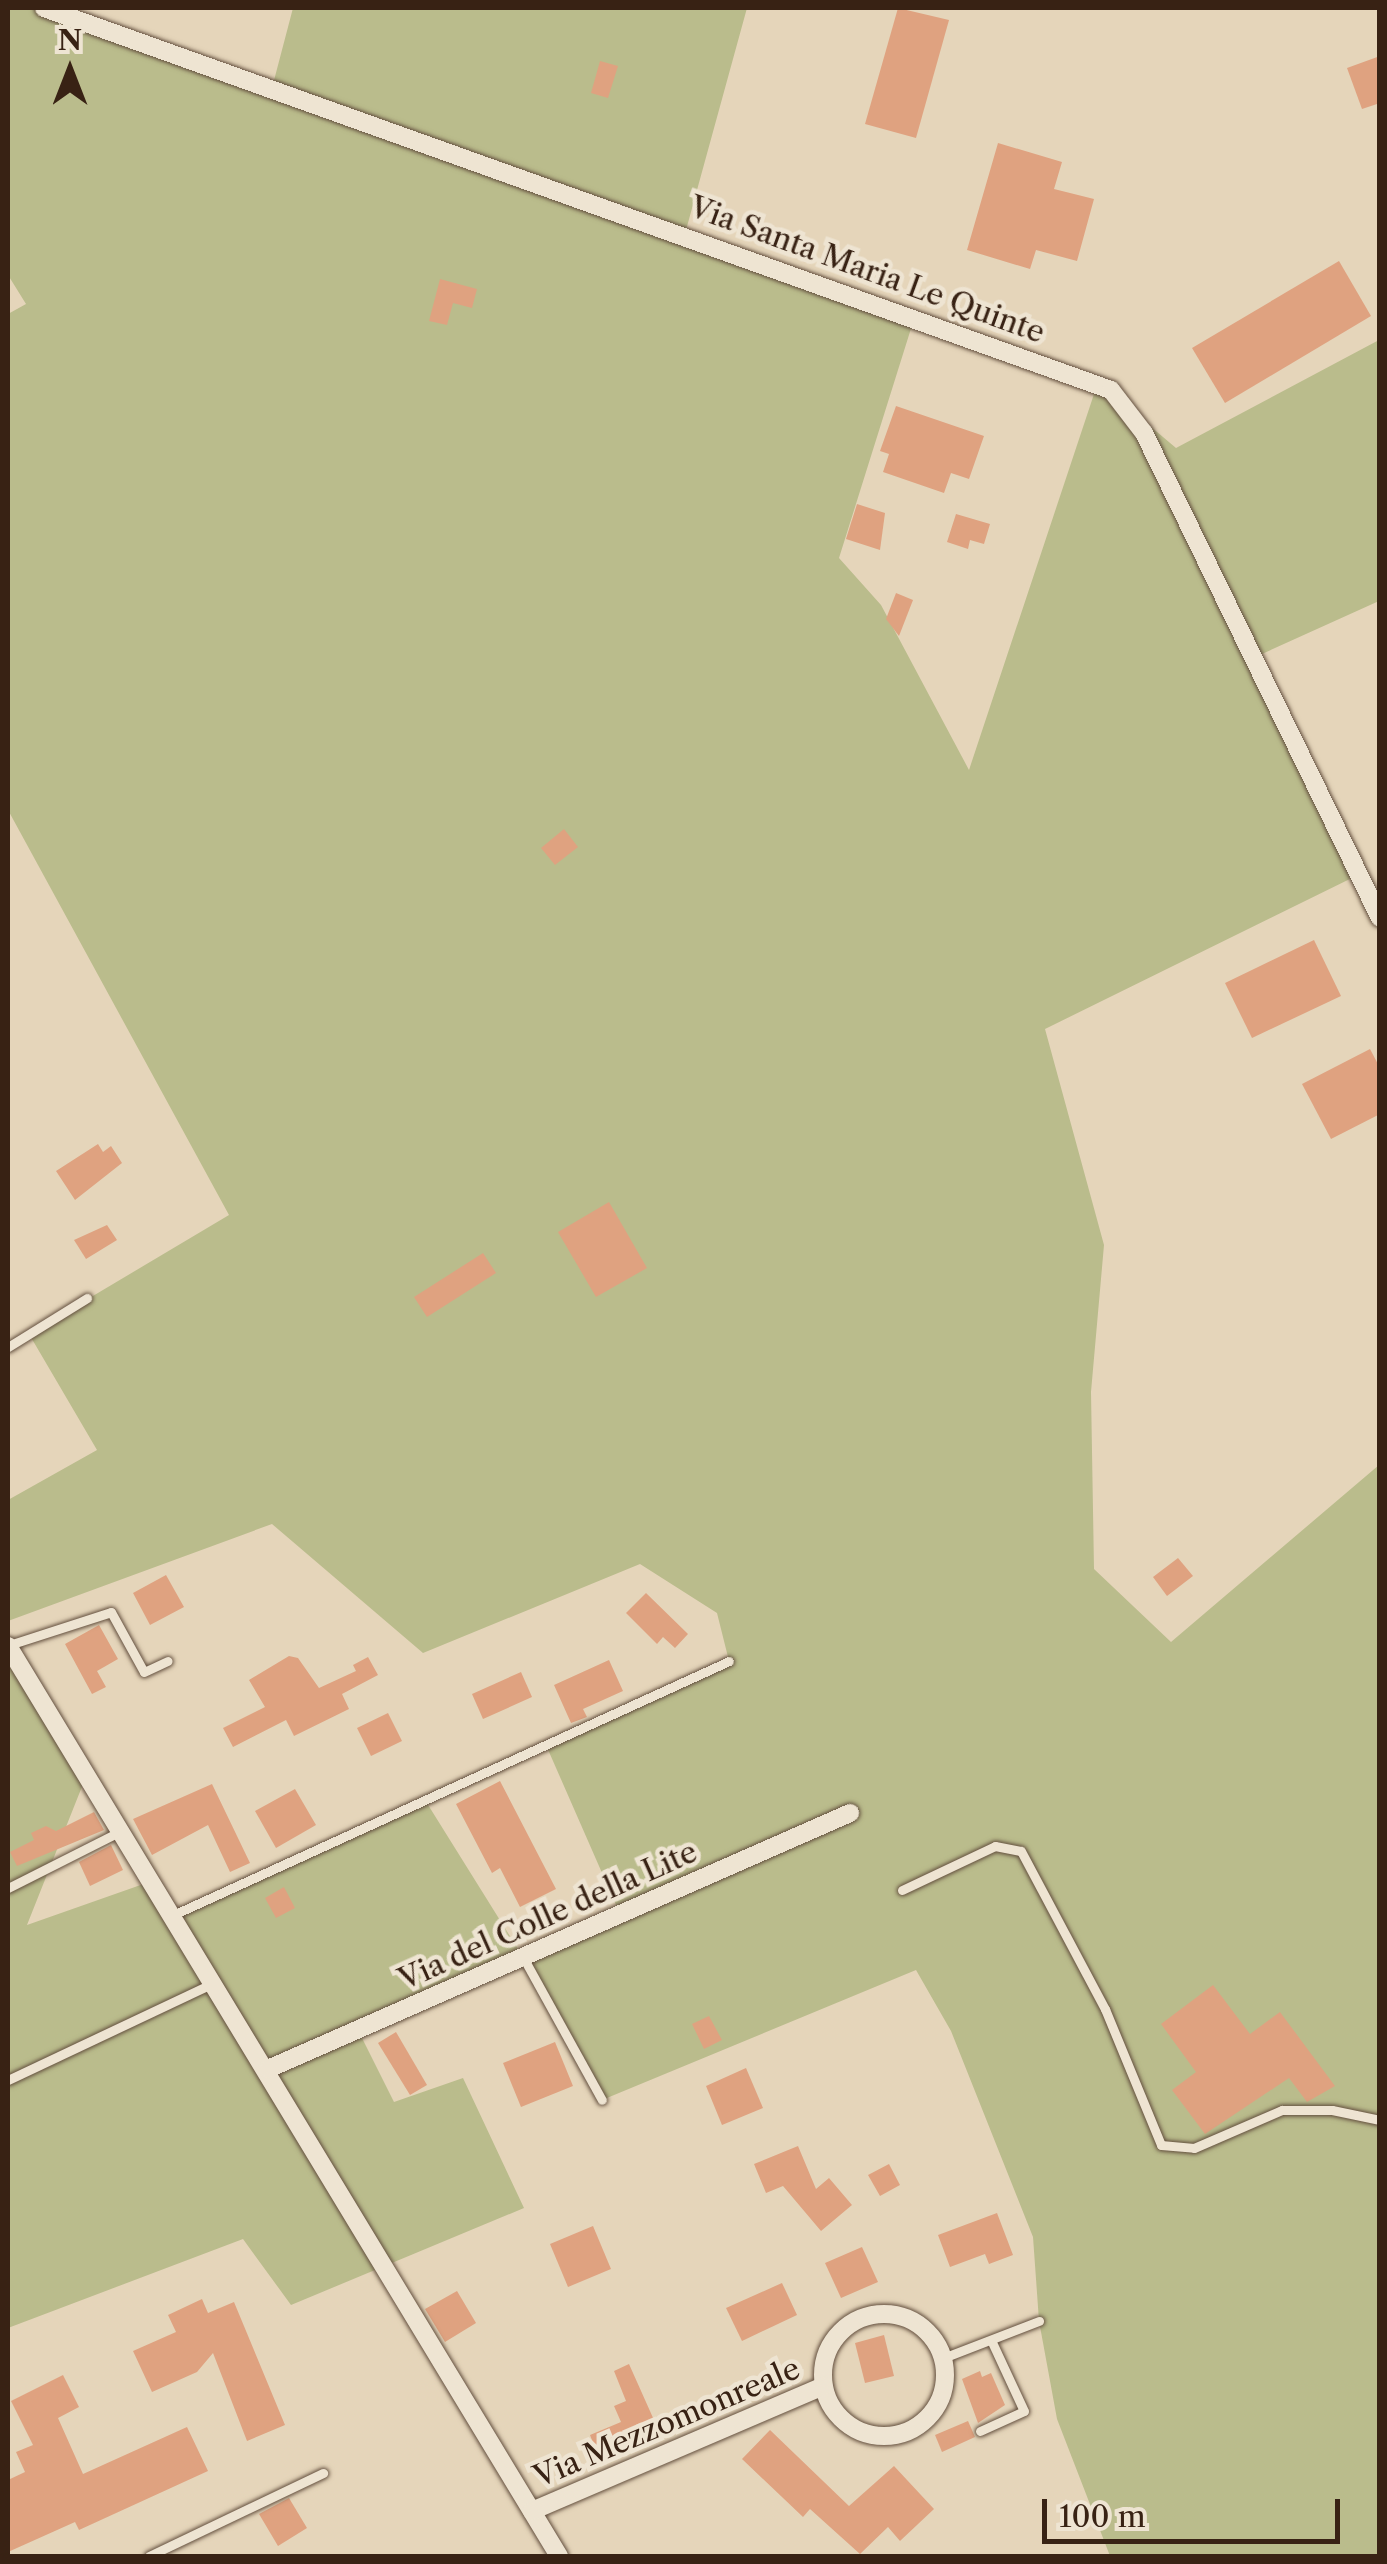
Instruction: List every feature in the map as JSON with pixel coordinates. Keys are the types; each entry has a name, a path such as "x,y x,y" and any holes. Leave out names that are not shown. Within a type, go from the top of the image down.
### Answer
{"street":[{"name":"Via Santa Maria Le Quinte","path":"44,8 1110,390 1144,433 1380,918"},
{"path":"8,1646 268,2069 559,2556"},
{"name":"Via del Colle della Lite","path":"268,2069 850,1813"},
{"name":"Via Mezzomonreale","path":"870,2315 906,2318 935,2341 943,2358 946,2378 932,2414 898,2435 858,2432 830,2405 823,2386 822,2368 838,2334 870,2315"},
{"name":"Via Mezzomonreale","path":"532,2511 823,2386"}],"lane":[{"path":"8,1347 87,1298"},
{"path":"8,1646 111,1612 144,1672 168,1661"},
{"path":"174,1915 730,1661"},
{"path":"8,1888 122,1831"},
{"path":"902,1890 995,1846 1021,1851 1100,1998 1162,2145 1194,2148 1282,2110 1332,2110 1380,2120"},
{"path":"523,1957 602,2100"},
{"path":"8,2080 215,1982"},
{"path":"943,2358 1039,2322"},
{"path":"980,2431 1024,2411 992,2342"},
{"path":"149,2556 323,2474"}],"green space":[{"path":"8,8 44,8 272,88 293,8 747,8 683,241 914,319 839,558 881,605 969,770 1098,382 1176,448 1379,340 1379,601 1253,658 1358,875 1045,1029 1104,1245 1091,1392 1094,1569 1171,1642 1379,1465 1379,2556 1110,2556 1057,2419 1039,2321 1033,2237 951,2031 916,1970 602,2100 523,1958 358,2030 394,2102 463,2078 524,2208 291,2305 243,2239 8,2328 8,1645 87,1774 27,1925 152,1881 173,1915 425,1800 523,1957 620,1914 546,1745 729,1661 717,1613 640,1564 423,1653 272,1524 8,1621 8,1500 97,1450 29,1334 229,1215 8,810 8,314 26,304 8,275"}],"building":[{"path":"898,8 949,20 916,138 865,124"},
{"path":"1380,56 1380,103 1362,109 1347,68"},
{"path":"600,61 618,66 608,98 591,93"},
{"path":"998,143 1062,162 1054,189 1094,199 1077,261 1036,250 1030,269 967,250"},
{"path":"1339,261 1371,316 1225,403 1192,348"},
{"path":"440,279 477,289 472,308 453,303 447,325 429,321"},
{"path":"896,406 984,436 969,479 951,473 944,493 883,472 889,454 880,451"},
{"path":"857,504 885,513 880,550 846,539"},
{"path":"956,514 990,524 984,544 970,540 968,549 947,542"},
{"path":"896,593 913,600 899,636 886,619"},
{"path":"564,829 578,847 555,865 541,848"},
{"path":"1314,940 1341,996 1252,1038 1225,983"},
{"path":"1370,1049 1380,1068 1380,1114 1331,1139 1302,1084"},
{"path":"98,1144 103,1152 111,1146 122,1163 75,1200 56,1171"},
{"path":"609,1202 647,1268 596,1297 558,1232"},
{"path":"107,1225 117,1240 86,1259 74,1240"},
{"path":"483,1253 496,1273 427,1317 414,1297"},
{"path":"1178,1558 1193,1576 1167,1596 1153,1577"},
{"path":"166,1575 184,1607 150,1625 133,1593"},
{"path":"646,1593 688,1634 675,1648 663,1637 657,1644 626,1613"},
{"path":"99,1625 118,1659 97,1671 106,1687 92,1694 65,1644"},
{"path":"289,1656 298,1658 319,1688 356,1671 353,1665 368,1657 378,1675 342,1694 349,1709 294,1736 286,1720 233,1747 223,1728 265,1707 249,1680"},
{"path":"609,1660 623,1691 583,1709 587,1717 571,1723 554,1685"},
{"path":"521,1672 532,1697 483,1719 472,1694"},
{"path":"388,1713 402,1741 371,1756 357,1728"},
{"path":"500,1781 556,1889 520,1907 500,1868 492,1873 456,1804"},
{"path":"212,1784 250,1863 230,1872 208,1825 152,1855 133,1819"},
{"path":"295,1789 316,1825 276,1848 255,1811"},
{"path":"94,1812 104,1830 17,1866 10,1852 34,1840 31,1833 46,1826 56,1831"},
{"path":"111,1845 123,1870 90,1886 79,1862"},
{"path":"284,1887 295,1908 276,1918 265,1898"},
{"path":"1213,1985 1250,2034 1280,2012 1335,2086 1307,2102 1289,2078 1205,2134 1172,2090 1196,2072 1161,2024"},
{"path":"709,2016 722,2040 704,2049 692,2024"},
{"path":"396,2032 427,2085 410,2095 378,2043"},
{"path":"555,2042 573,2086 521,2107 503,2063"},
{"path":"746,2068 763,2108 722,2125 706,2086"},
{"path":"798,2146 816,2189 829,2178 852,2205 821,2231 783,2186 766,2193 754,2164"},
{"path":"889,2164 900,2185 880,2196 868,2175"},
{"path":"997,2213 1013,2255 989,2264 985,2254 950,2267 938,2235"},
{"path":"593,2226 611,2269 568,2287 550,2244"},
{"path":"862,2247 878,2282 841,2298 825,2263"},
{"path":"782,2283 797,2315 742,2341 726,2308"},
{"path":"457,2291 476,2323 445,2342 425,2309"},
{"path":"202,2299 208,2313 234,2302 285,2425 247,2441 213,2353 197,2372 152,2392 133,2351 176,2332 168,2315"},
{"path":"884,2335 894,2376 865,2383 855,2343"},
{"path":"629,2364 658,2429 598,2456 590,2435 621,2422 614,2406 626,2401 614,2371"},
{"path":"980,2371 982,2377 991,2373 1005,2405 978,2423 962,2379"},
{"path":"63,2375 79,2407 58,2418 83,2474 187,2427 208,2471 79,2530 75,2522 8,2552 8,2480 25,2472 16,2452 33,2445 11,2401"},
{"path":"968,2421 975,2437 942,2452 935,2435"},
{"path":"770,2430 849,2506 894,2466 934,2509 900,2541 888,2527 860,2554 810,2509 803,2517 742,2459"},
{"path":"289,2498 307,2528 278,2546 259,2514"}]}
